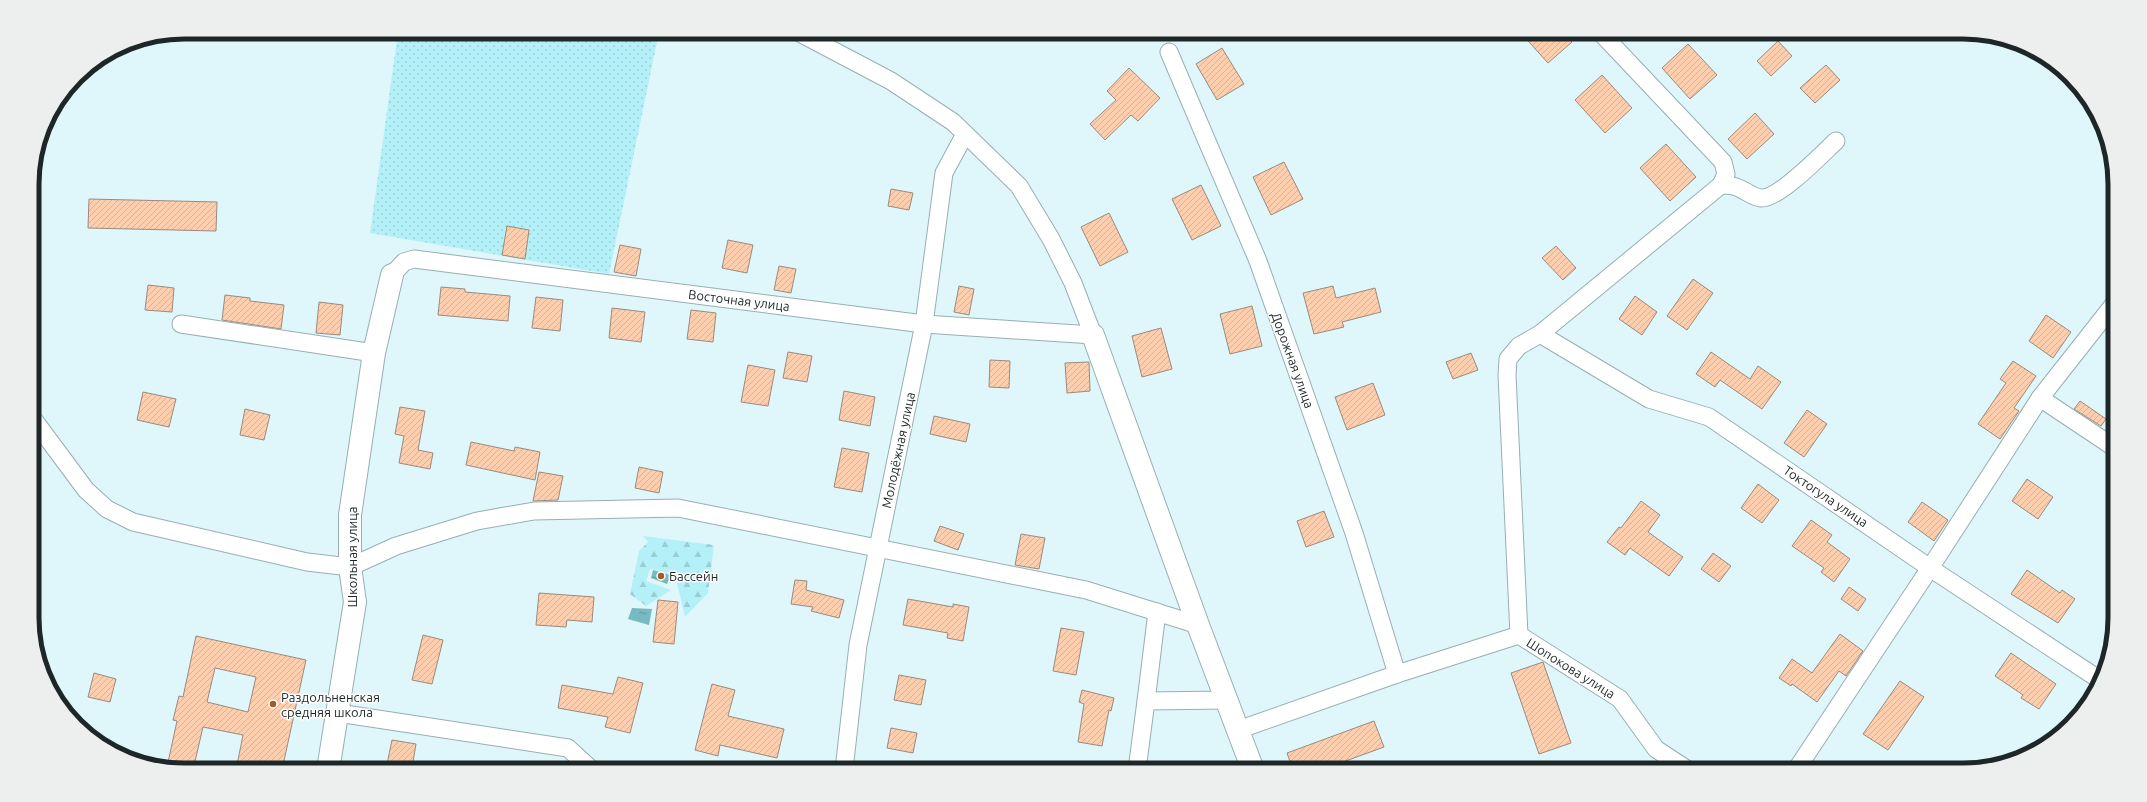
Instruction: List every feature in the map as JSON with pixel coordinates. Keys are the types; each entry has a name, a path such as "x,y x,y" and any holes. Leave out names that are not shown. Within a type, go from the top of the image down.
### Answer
{"street":[{"path":"811,39 891,81 953,122 1018,186 1051,239 1073,283 1093,335 1198,625 1250,763"},
{"path":"1238,730 1397,674 1520,635 1507,375 1508,359 1519,346 1540,334 1721,185 1726,174 1723,162 1607,39"},
{"name":"Дорожная улица","path":"1169,52 1258,261 1354,533 1397,674"},
{"name":"Молодёжная улица","path":"845,763 858,645 924,324 944,173 965,134"},
{"path":"1721,185 1733,186 1754,196 1762,198 1772,196 1836,141"},
{"name":"Восточная улица","path":"392,275 404,262 414,259 924,324 1093,335"},
{"name":"Школьная улица","path":"329,763 355,602 350,567 350,515 374,353 392,275"},
{"path":"1801,763 1930,568 2040,398 2108,312"},
{"path":"181,324 374,353"},
{"name":"Токтогула улица","path":"1540,334 1649,399 1709,416 1930,568 2095,677"},
{"path":"2040,398 2108,444"},
{"path":"39,427 86,490 107,509 132,522 307,562 350,567 396,546 477,521 534,510 678,508 1086,590 1198,625"},
{"path":"1138,763 1157,612"},
{"name":"Шопокова улица","path":"1520,635 1620,699 1656,749 1677,763"},
{"path":"1146,701 1227,700"},
{"path":"338,713 568,748 584,763"}],"green space":[{"path":"397,39 658,39 609,274 370,233"},
{"path":"643,536 714,545 708,593 685,617 675,574 650,569 646,581 671,590 646,606 630,594 639,551 648,542"}],"water":[{"name":"Бассейн","path":"653,570 671,575 667,584 651,578"},
{"name":"Бассейн","path":"632,608 652,609 649,625 628,619"}],"building":[{"path":"1526,39 1569,39 1572,42 1548,63"},
{"path":"1778,41 1792,56 1771,76 1757,61"},
{"path":"1688,44 1717,75 1690,99 1662,68"},
{"path":"1222,48 1244,84 1217,100 1196,64"},
{"path":"1826,65 1840,80 1815,103 1800,88"},
{"path":"1129,68 1160,98 1138,121 1131,115 1105,140 1090,124 1116,100 1107,91"},
{"path":"1602,75 1632,108 1605,133 1575,100"},
{"path":"1755,113 1774,134 1747,159 1728,139"},
{"path":"1666,144 1696,177 1670,201 1640,168"},
{"path":"1284,162 1303,199 1271,215 1253,177"},
{"path":"1201,185 1221,226 1192,240 1172,199"},
{"path":"891,189 913,193 909,210 888,206"},
{"path":"89,199 217,202 216,231 88,228"},
{"path":"1109,213 1128,252 1100,266 1081,227"},
{"path":"507,226 529,230 525,259 502,255"},
{"path":"728,240 753,245 747,273 722,268"},
{"path":"620,245 641,249 636,276 614,272"},
{"path":"1556,246 1576,268 1563,280 1542,258"},
{"path":"779,266 796,269 791,293 774,290"},
{"path":"1693,279 1713,293 1687,330 1667,316"},
{"path":"148,285 174,288 172,312 145,310"},
{"path":"959,286 974,289 969,315 954,312"},
{"path":"1333,286 1336,298 1375,288 1381,312 1342,322 1344,327 1314,334 1303,293"},
{"path":"441,287 465,289 465,292 510,296 508,321 438,315"},
{"path":"225,295 250,298 250,301 284,305 281,329 222,320"},
{"path":"1635,296 1657,312 1642,335 1619,319"},
{"path":"536,297 563,300 560,331 532,328"},
{"path":"319,302 343,305 340,335 316,333"},
{"path":"1252,306 1262,346 1230,354 1220,314"},
{"path":"612,308 645,312 641,342 609,338"},
{"path":"691,310 716,313 713,342 687,339"},
{"path":"2046,315 2071,332 2053,358 2029,341"},
{"path":"1161,328 1172,369 1142,377 1132,336"},
{"path":"788,352 812,356 807,382 783,378"},
{"path":"1711,352 1750,379 1758,366 1781,382 1762,409 1720,380 1715,387 1696,374"},
{"path":"1471,353 1478,370 1453,379 1446,362"},
{"path":"990,360 1010,361 1009,388 989,387"},
{"path":"2013,361 2036,376 2014,408 2019,411 2000,439 1978,424 2006,383 2000,379"},
{"path":"1089,362 1090,391 1067,393 1065,363"},
{"path":"748,365 775,370 768,406 741,402"},
{"path":"1373,383 1385,415 1347,430 1335,397"},
{"path":"844,391 875,397 870,426 839,420"},
{"path":"143,392 176,399 169,427 137,420"},
{"path":"2080,401 2106,419 2101,426 2074,409"},
{"path":"400,407 425,411 418,450 433,453 430,469 399,463 404,436 395,434"},
{"path":"245,409 270,415 264,440 240,435"},
{"path":"1807,410 1827,424 1804,457 1784,443"},
{"path":"934,416 970,424 966,442 930,434"},
{"path":"471,442 514,451 515,447 540,452 535,480 466,465"},
{"path":"842,448 869,453 862,492 834,487"},
{"path":"639,467 663,472 659,493 635,488"},
{"path":"539,472 563,476 558,500 533,501"},
{"path":"2027,479 2053,497 2038,519 2012,501"},
{"path":"1758,484 1779,500 1762,523 1741,508"},
{"path":"1641,501 1660,515 1648,532 1683,557 1669,576 1630,548 1625,555 1607,542 1619,527 1621,528"},
{"path":"1922,502 1948,520 1934,541 1908,522"},
{"path":"1324,511 1334,537 1306,547 1297,521"},
{"path":"1811,520 1832,535 1827,542 1850,559 1834,582 1821,572 1824,568 1792,546"},
{"path":"940,526 964,534 958,550 934,541"},
{"path":"1021,534 1045,538 1039,569 1015,565"},
{"path":"1713,553 1731,566 1719,582 1701,569"},
{"path":"2027,570 2060,593 2062,590 2075,599 2058,623 2011,594"},
{"path":"795,580 807,581 806,590 844,600 839,618 811,611 813,607 791,604"},
{"path":"1849,587 1866,599 1858,611 1841,599"},
{"path":"539,593 594,597 592,622 567,620 566,627 536,625"},
{"path":"908,599 953,607 953,604 969,607 963,641 947,638 948,633 903,625"},
{"path":"658,600 678,602 674,644 653,642"},
{"path":"1061,628 1084,632 1076,675 1053,671"},
{"path":"1840,634 1863,651 1846,676 1839,671 1817,702 1792,684 1791,686 1779,678 1792,659 1812,673"},
{"path":"423,635 443,640 432,684 412,680"},
{"name":"Раздольненская средняя школа","path":"196,636 306,660 284,763 237,763 243,735 203,727 195,763 168,762 177,721 173,720 179,696 183,697","holes":["215,668 256,677 248,712 207,702"]},
{"path":"2011,653 2056,684 2039,709 2021,698 2023,695 1995,676"},
{"path":"1543,662 1571,743 1539,754 1511,673"},
{"path":"94,673 116,679 110,702 88,697"},
{"path":"899,675 926,680 921,705 894,700"},
{"path":"618,677 643,683 630,733 605,727 608,717 558,708 562,685 613,694"},
{"path":"1900,681 1924,697 1888,750 1863,734"},
{"path":"712,684 735,690 728,716 784,729 777,758 720,745 718,756 695,750"},
{"path":"1082,690 1114,698 1111,711 1109,710 1102,746 1078,742 1084,704 1079,702"},
{"path":"1374,721 1384,747 1340,763 1291,763 1287,753"},
{"path":"891,728 917,733 913,753 887,748"},
{"path":"392,740 416,744 413,763 387,763"}],"place":[{"name":"Бассейн","path":"661,576"},
{"name":"Раздольненская средняя школа","path":"273,704"}]}
